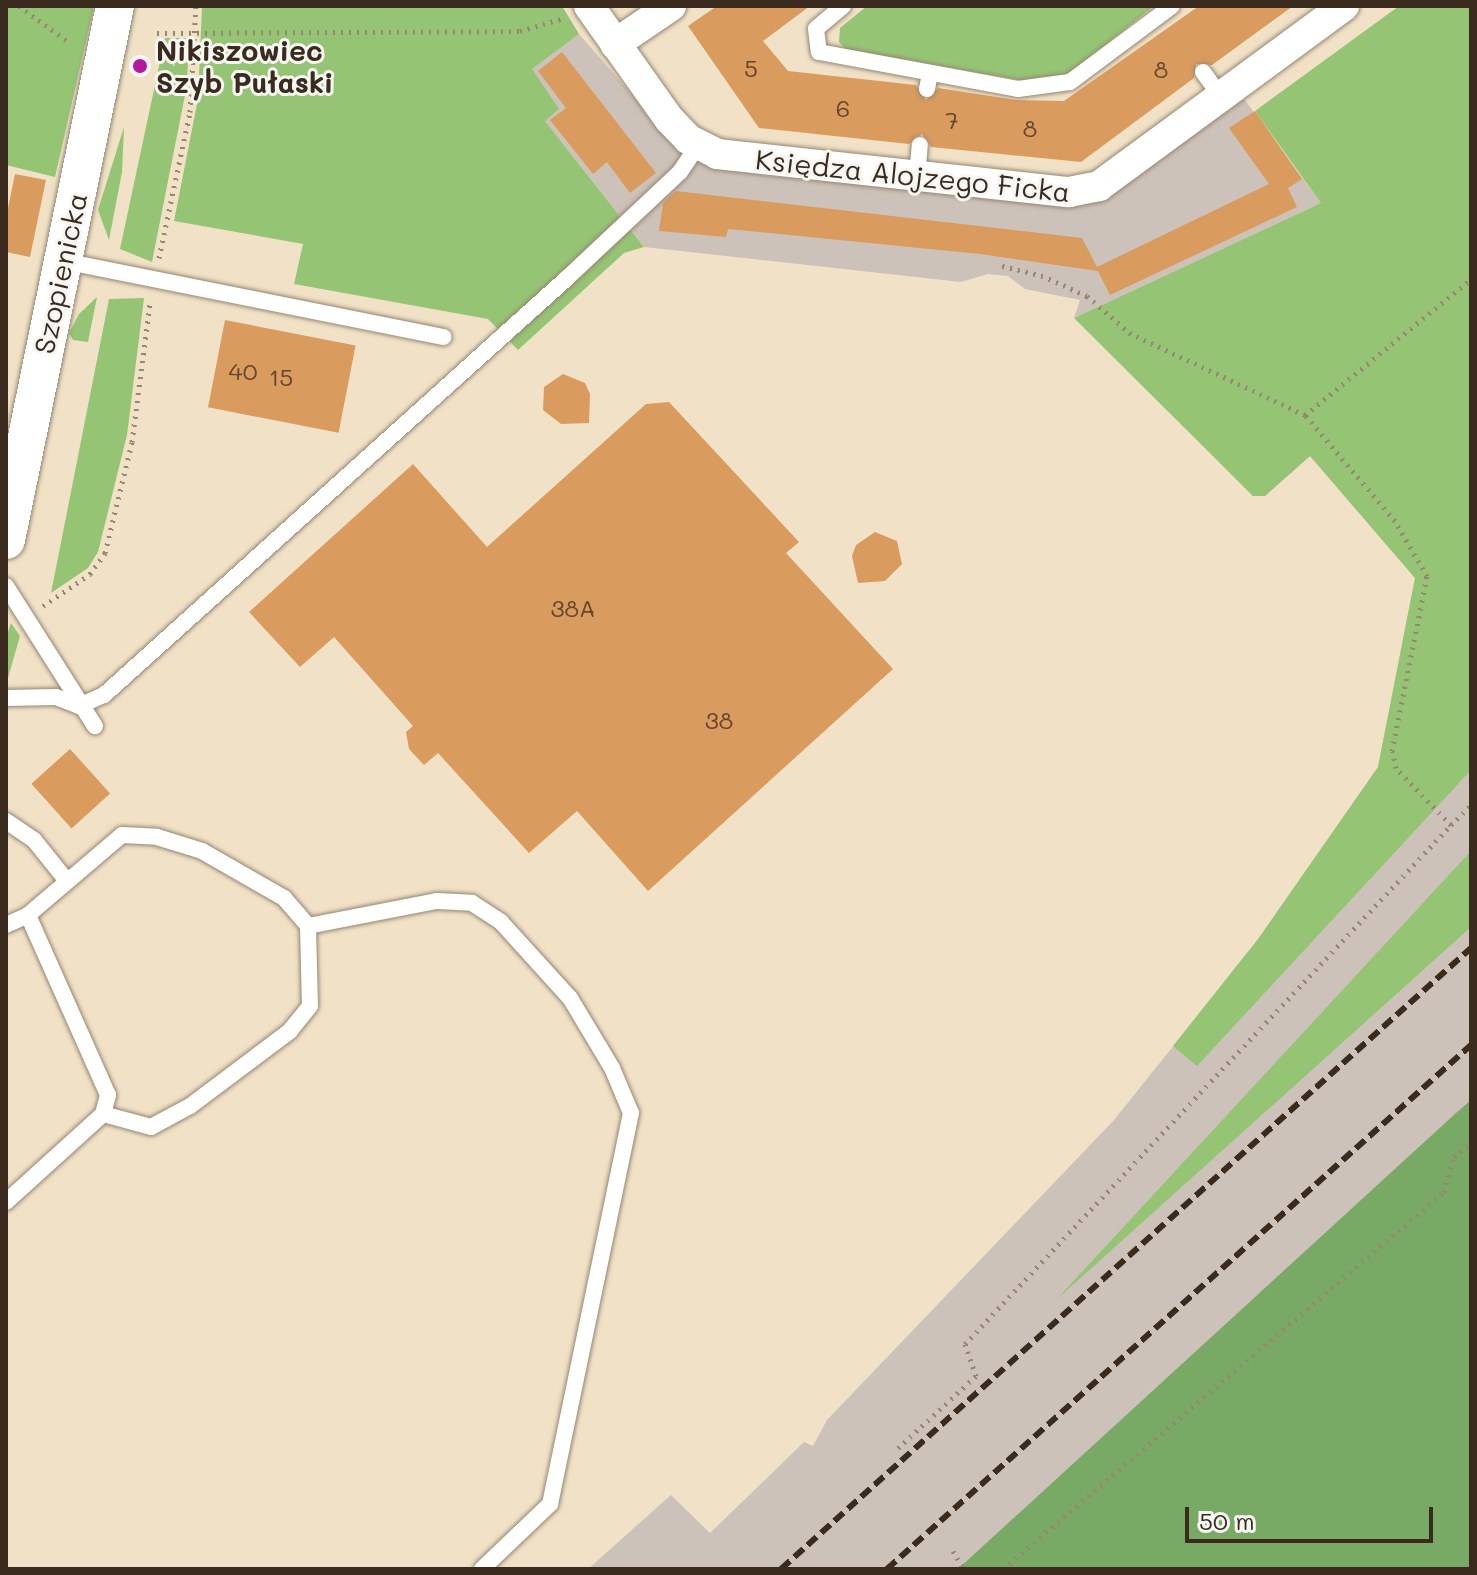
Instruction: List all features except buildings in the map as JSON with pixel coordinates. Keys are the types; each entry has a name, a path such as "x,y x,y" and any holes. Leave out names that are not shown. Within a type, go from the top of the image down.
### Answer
{"street":[{"name":"Szopienicka","path":"8,518 115,6"},
{"path":"615,44 671,6"},
{"name":"Księdza Alojzego Ficka","path":"580,10 615,44 669,119 699,144 741,158 1084,192 1099,186 1344,6"}],"lane":[{"path":"843,6 816,29 819,52 929,81 1018,89 1070,82 1167,16"},
{"path":"1203,72 1222,98"},
{"path":"6,698 56,697 79,706 104,695 566,279 680,172 699,144"},
{"path":"917,177 920,145"},
{"path":"63,261 443,337"},
{"path":"6,586 79,706 95,726"},
{"path":"6,821 34,840 67,881"},
{"path":"6,925 28,915 122,835 157,837 202,851 284,898 308,926 310,1006 290,1031 190,1106 151,1127 103,1114"},
{"path":"308,926 437,901 472,903 501,922 570,998 612,1068 631,1113 550,1504 482,1569"},
{"path":"6,1202 103,1114 108,1095 28,915"}],"path":[{"path":"19,6 70,43"},
{"path":"33,629 41,609 97,569 105,553 132,442 140,356 190,112 196,6"},
{"path":"157,33 520,31 541,29 580,10"},
{"path":"999,265 1043,276 1087,296 1131,334 1305,415 1395,521 1427,576 1392,751 1396,768 1451,825"},
{"path":"1305,415 1471,279"},
{"path":"898,1448 976,1376 965,1344 1471,805"},
{"path":"1003,1569 1444,1192 1454,1157 1471,1142"},
{"path":"953,1551 964,1569"}],"shaded area":[{"path":"579,34 683,153 767,176 1103,199 1244,99 1321,203 1074,318 1080,300 1025,289 1008,276 988,274 961,282 644,247 545,121 531,69"},
{"path":"1471,153 1471,1124 974,1569 588,1569 671,1495 710,1533 804,1442 813,1446 827,1420 1114,1120 1258,940 1378,767 1415,578 1310,456 1265,496 1253,496 1220,463"}],"green space":[{"path":"6,6 94,6 55,177 6,165"},
{"path":"202,6 562,6 579,34 532,69 559,109 545,121 644,247 624,253 518,350 488,319 294,284 303,244 174,221 198,99"},
{"path":"867,6 1154,6 1066,76 1030,82 845,49 839,42 840,28"},
{"path":"1399,6 1471,6 1471,770 1197,1066 1173,1046 1258,939 1378,767 1415,578 1310,456 1265,496 1253,496 1074,318 1321,203 1255,111"},
{"path":"165,38 189,38 187,85 152,262 120,249"},
{"path":"124,127 122,172 109,240 98,210"},
{"path":"97,297 88,342 73,340 69,333 79,314"},
{"path":"144,298 127,435 98,552 88,568 51,593 109,299"},
{"path":"11,623 20,636 6,685 6,638"},
{"path":"1471,851 1471,927 1056,1300"},
{"path":"1471,1100 1471,1569 958,1569 1456,1113"}],"railway":[{"path":"781,1569 1471,948"},
{"path":"887,1569 1471,1045"}],"place":[{"name":"Nikiszowiec Szyb Pułaski","path":"140,66"}]}
